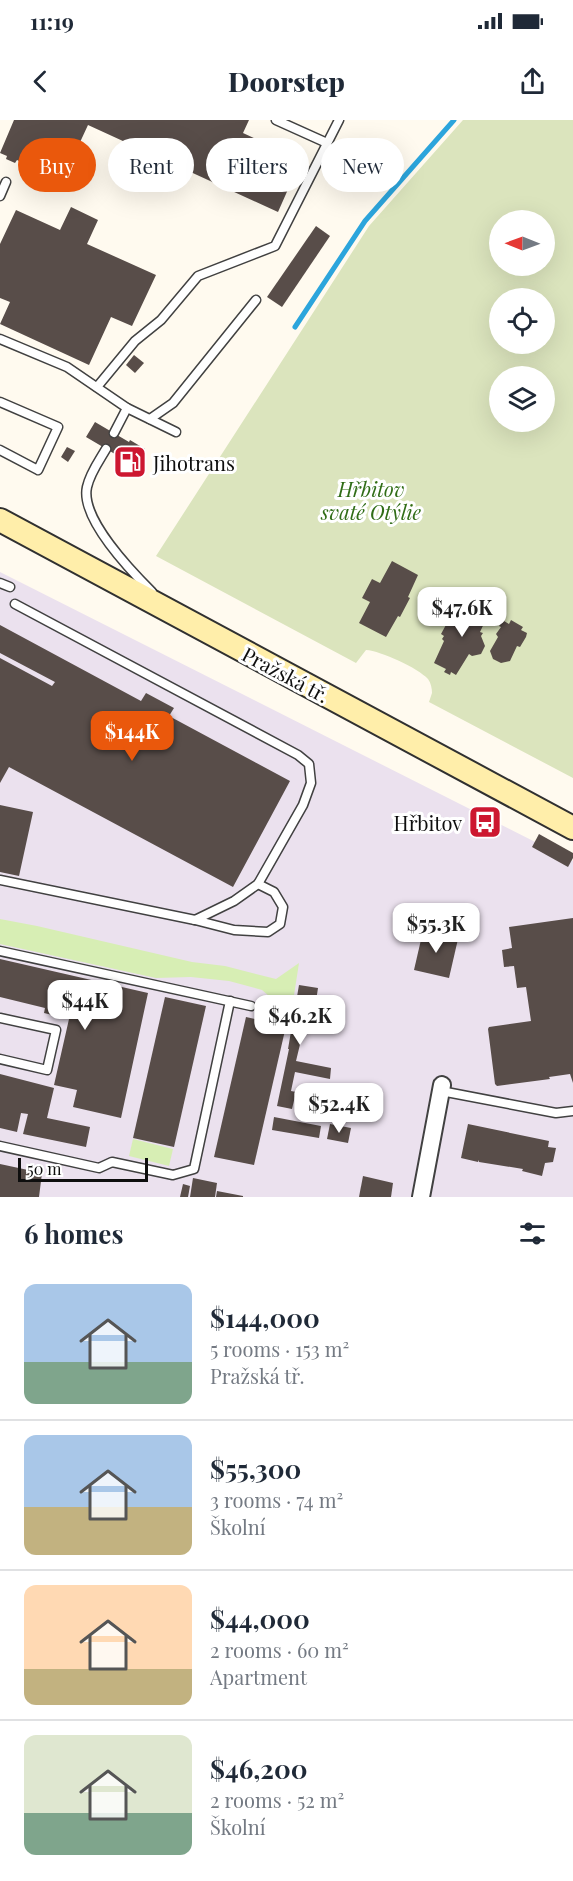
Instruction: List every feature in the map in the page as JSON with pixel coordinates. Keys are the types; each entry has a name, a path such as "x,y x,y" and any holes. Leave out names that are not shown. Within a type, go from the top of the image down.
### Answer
{"main road":[{"name":"Pražská tř.","path":"0,520 573,828"}],"street":[{"path":"421,1197 442,1088"}],"lane":[{"path":"276,120 321,140"},
{"path":"330,138 339,120"},
{"path":"97,387 135,341 161,320 198,276 275,246 321,155"},
{"path":"0,196 6,182"},
{"path":"150,419 173,403 256,300"},
{"path":"0,339 67,367 127,408 176,432"},
{"path":"0,402 58,427 38,470 0,450"},
{"path":"114,433 127,408"},
{"path":"106,449 86,489 88,504 103,535 123,562 171,612"},
{"path":"0,583 10,586"},
{"path":"15,604 298,755 309,764 311,783 303,805 258,884 234,901 195,920"},
{"path":"0,880 234,930 268,932 280,924 283,907 273,892 258,884"},
{"path":"0,951 251,1006"},
{"path":"0,1146 99,1168 112,1162 173,1175 194,1169 230,1001"},
{"path":"0,1018 56,1030 47,1070 0,1059"},
{"path":"442,1088 556,1113 573,1111"}],"shaded area":[{"path":"0,572 573,861 573,1197 0,1197"}],"green space":[{"name":"Hřbitov svaté Otýlie","path":"463,120 573,120 573,778 429,702 432,693 429,681 408,665 381,653 366,650 356,663 156,556 369,226 399,192 404,192 404,187"},
{"path":"0,919 192,962 225,966 276,979 299,963 290,1021 263,1016 269,996 262,990 229,981 191,977 156,978 0,944"},
{"path":"133,1139 173,1149 169,1166 129,1156"}],"building":[{"path":"14,120 249,120 243,133 254,138 206,138 206,179 194,174 194,138 116,138 88,125 82,138 18,138 18,160 15,163 0,153"},
{"path":"234,192 287,192 278,212"},
{"path":"71,207 98,220 87,244 156,275 132,326 111,317 89,365 0,324 10,302 0,298 0,244 16,210 60,230"},
{"path":"316,226 330,236 282,307 267,297"},
{"path":"134,355 144,363 135,373 126,365"},
{"path":"95,422 145,449 133,471 117,462 120,457 86,437"},
{"path":"67,447 75,451 68,462 61,457"},
{"path":"392,561 418,575 408,597 410,598 386,637 359,623 370,602 362,598 372,579 380,583"},
{"path":"467,601 479,604 477,607 489,613 480,632 483,633 481,636 485,646 481,654 472,656 469,654 456,675 451,672 450,675 444,672 446,669 434,663 444,641 442,639 444,636 441,634 447,623 454,622"},
{"path":"511,620 523,627 521,630 527,633 520,647 517,646 510,661 501,663 493,659 490,651 498,637 496,634 501,623 504,621 509,624"},
{"path":"0,625 141,701 146,693 174,708 169,716 290,781 233,887 9,767 0,783 0,658 52,686 55,682 0,653"},
{"path":"0,805 33,812 19,876 0,872"},
{"path":"539,834 573,853 568,867 532,847"},
{"path":"573,918 573,1083 570,1074 497,1086 489,1027 531,1021 526,987 517,988 514,966 504,967 502,950 512,948 509,927"},
{"path":"423,931 458,939 449,978 414,970"},
{"path":"0,959 148,993 121,1118 73,1107 77,1090 54,1085 69,1019 44,1013 45,1008 0,997"},
{"path":"299,985 318,988 313,1021 316,1021 316,1025 312,1025 310,1034 303,1032 296,1061 331,1068 330,1079 295,1072 291,1091 296,1092 292,1109 277,1106"},
{"path":"165,997 206,1006 174,1147 133,1138"},
{"path":"246,1017 286,1026 254,1165 214,1157"},
{"path":"0,1074 54,1088 47,1118 90,1127 86,1147 23,1134 28,1114 21,1113 17,1132 0,1128"},
{"path":"274,1117 321,1126 319,1138 272,1130"},
{"path":"330,1124 351,1128 348,1143 327,1139"},
{"path":"468,1124 549,1141 548,1147 556,1148 553,1162 545,1163 542,1176 522,1171 523,1169 461,1158"},
{"path":"0,1164 42,1173 39,1197 0,1197"},
{"path":"363,1176 393,1183 391,1197 359,1197"},
{"path":"193,1178 217,1183 215,1197 190,1197"},
{"path":"183,1184 190,1186 188,1197 180,1197"},
{"path":"217,1191 243,1196 243,1197 216,1197"}],"waterway":[{"path":"295,327 365,221 454,120"}],"place":[{"name":"Jihotrans","path":"130,462"},
{"name":"Hřbitov","path":"485,822"}]}
